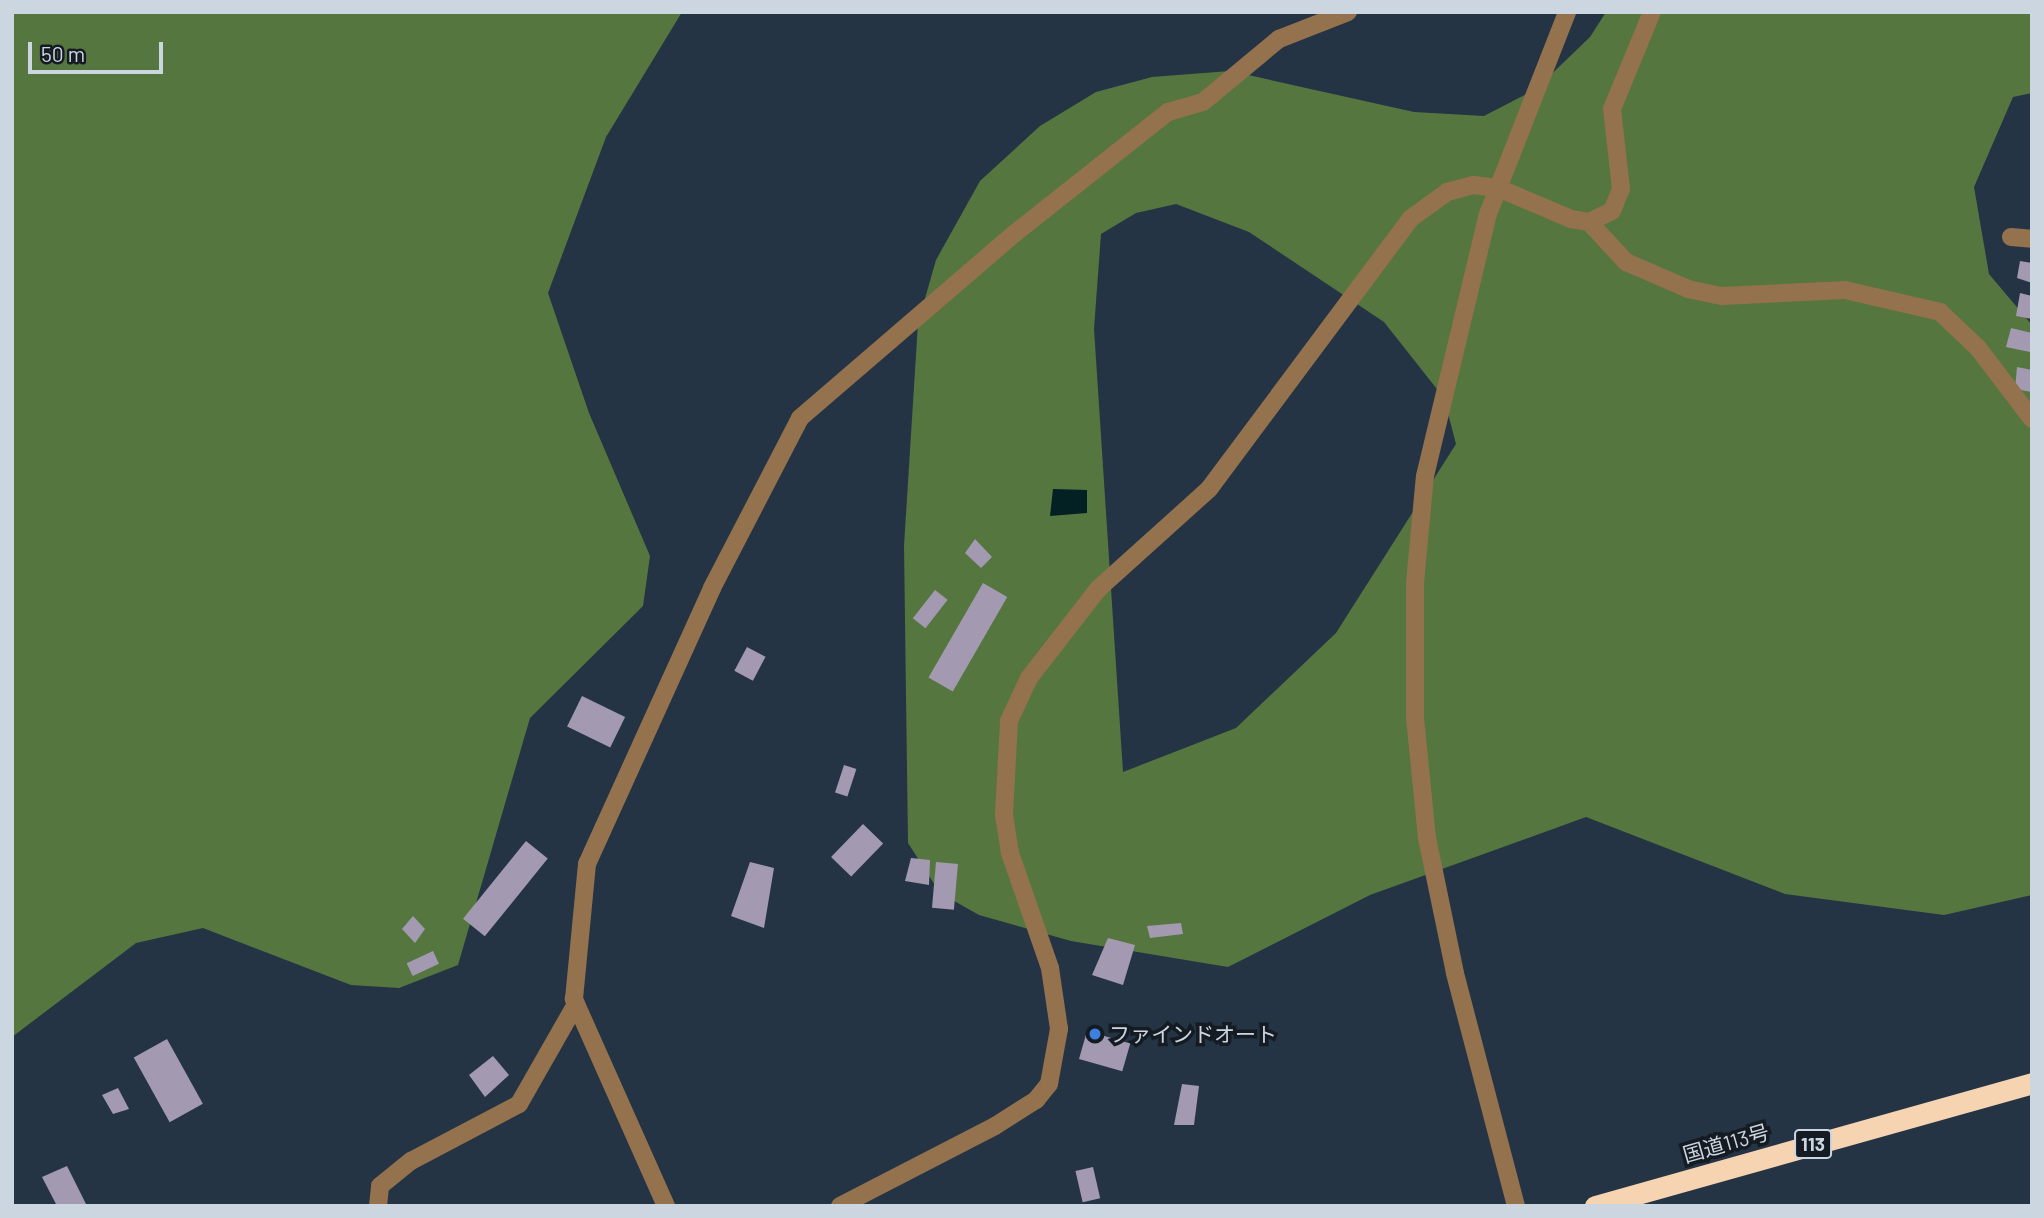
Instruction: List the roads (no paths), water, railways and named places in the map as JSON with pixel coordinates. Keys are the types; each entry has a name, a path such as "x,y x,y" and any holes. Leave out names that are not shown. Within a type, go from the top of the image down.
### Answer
{"highway":[{"name":"国道113号","path":"1595,1206 2032,1083"}],"street":[{"path":"378,1206 380,1186 411,1161 519,1104 576,1004 587,864 712,588 800,418 1014,234 1168,112 1203,102 1279,39 1348,12"},
{"path":"1516,1206 1452,960 1427,838 1415,717 1415,583 1425,477 1462,310 1498,188 1567,12"},
{"path":"1589,222 1606,216 1618,200 1621,174 1612,109 1652,12"},
{"path":"840,1206 995,1126 1036,1100 1049,1084 1059,1029 1050,968 1010,853 1004,814 1009,721 1029,678 1098,589 1209,489 1410,219 1447,192 1473,185 1498,188 1589,222 1626,262 1688,289 1721,296 1845,290 1940,312 1978,348 2032,419"},
{"path":"2011,237 2032,239"},
{"path":"576,1004 666,1206"}],"place":[{"name":"ファインドオート","path":"1095,1034"}]}
